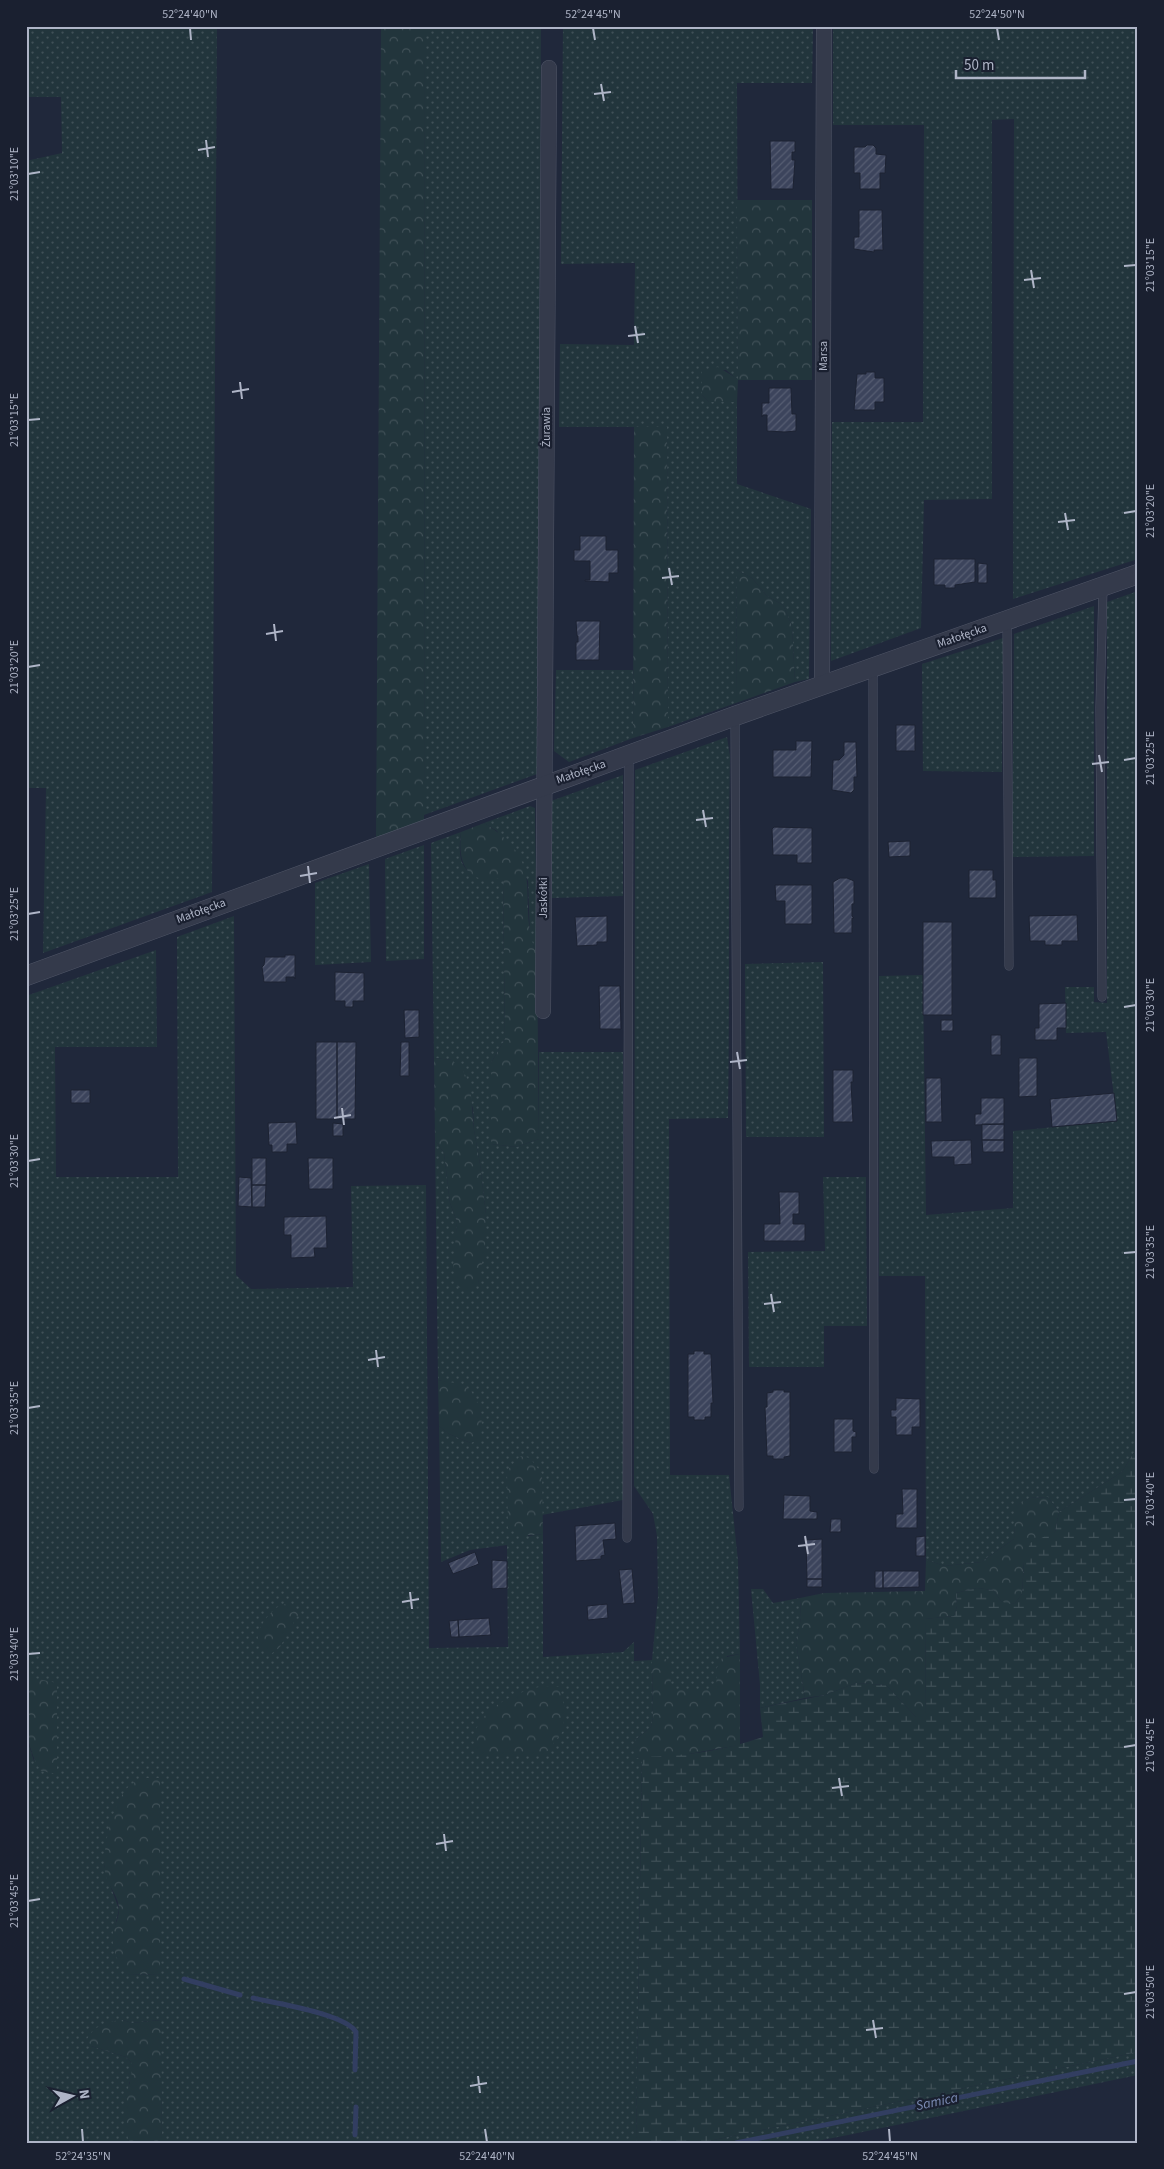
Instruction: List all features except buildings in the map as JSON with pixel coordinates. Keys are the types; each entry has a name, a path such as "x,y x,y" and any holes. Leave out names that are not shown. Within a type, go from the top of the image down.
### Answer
{"street":[{"name":"Marsa","path":"822,685 824,26"},
{"name":"Żurawia","path":"544,786 549,68"},
{"name":"Małołęcka","path":"26,976 873,666 1138,574"},
{"name":"Jaskółki","path":"543,1011 544,786"}],"lane":[{"path":"1102,997 1100,707 1103,587"},
{"path":"1007,620 1010,966"},
{"path":"873,666 874,1469"},
{"path":"735,716 739,1507"},
{"path":"627,1538 629,756"}],"green space":[{"path":"26,26 217,26 212,892 43,953 46,788 26,788 26,161 62,153 61,97 26,97"},
{"path":"381,26 425,26 424,821 376,838"},
{"path":"425,26 541,26 537,774 424,815"},
{"path":"563,26 813,26 812,83 737,83 738,380 726,370 703,370 702,395 709,402 737,402 737,484 811,509 809,679 795,682 792,626 783,605 767,596 752,578 737,570 736,703 668,727 667,427 559,427 560,344 634,345 635,263 561,264"},
{"path":"833,26 1138,26 1138,559 1013,599 1014,119 992,120 992,499 924,500 921,628 831,661 832,422 923,422 924,125 833,125"},
{"path":"737,200 812,200 812,380 738,380 737,402 709,402 702,395 702,370 718,367 738,379"},
{"path":"634,427 667,427 668,727 633,738"},
{"path":"737,570 752,578 767,596 783,605 792,626 795,682 736,703"},
{"path":"1138,591 1138,1446 1122,1472 1059,1512 1048,1497 1030,1498 1016,1506 1014,1539 981,1562 945,1566 926,1560 925,1276 879,1276 879,976 923,975 926,1215 1013,1208 1013,1131 1117,1121 1106,1032 1066,1033 1065,987 1094,987 1094,1002 1107,1003 1107,602"},
{"path":"1094,606 1094,856 1012,857 1014,634"},
{"path":"1003,638 1002,772 923,771 922,664"},
{"path":"556,670 633,670 633,738 569,762 554,751"},
{"path":"727,737 730,756 728,1118 669,1119 670,1475 729,1475 738,1561 740,1654 727,1656 717,1668 717,1689 670,1689 652,1660 658,1597 657,1536 653,1514 634,1486 635,770"},
{"path":"623,775 623,896 552,898 551,801"},
{"path":"530,806 535,808 537,955 530,937 528,881 497,831 484,823"},
{"path":"484,823 505,838 517,853 524,868 527,883 528,916 537,955 539,1139 516,1147 491,1144 491,1063 505,1039 503,879 475,877 465,867 460,847 461,832"},
{"path":"461,832 460,855 466,869 472,874 480,876 503,878 505,1039 491,1063 491,1144 516,1147 539,1139 539,1052 623,1052 623,1500 542,1515 542,1474 528,1536 543,1534 543,1657 623,1652 634,1642 634,1661 652,1660 653,1718 651,1727 635,1740 635,1758 642,1757 636,2143 162,2143 160,2020 132,2023 123,2020 91,2046 126,2057 132,2063 133,2076 129,2083 127,2126 129,2143 26,2143 26,1736 34,1761 57,1684 26,1678 26,996 156,950 157,1047 55,1047 56,1177 178,1177 177,937 234,916 236,1275 251,1289 353,1287 351,1186 426,1185 429,1648 508,1647 507,1545 470,1550 441,1562 439,1426 449,1434 471,1443 481,1415 471,1392 463,1386 438,1380 435,1140 444,1153 450,1203 457,1222 456,1239 478,1284 486,1214 474,1130 473,1108 452,1060 434,1058 431,843","holes":["104,1864 160,1975 127,1974 113,1935 119,1909"]},
{"path":"424,845 424,959 386,961 385,859"},
{"path":"369,864 371,962 315,965 315,883"},
{"path":"823,962 824,1137 746,1137 745,964"},
{"path":"434,1058 452,1060 462,1069 470,1084 474,1130 486,1214 485,1248 478,1284 469,1290 458,1287 453,1269 457,1222 450,1203 444,1153 435,1140"},
{"path":"823,1177 866,1177 867,1326 824,1326 824,1367 749,1367 748,1252 825,1251"},
{"path":"438,1380 462,1385 473,1394 480,1409 482,1425 480,1439 471,1443 449,1434 439,1426"},
{"path":"1138,1446 1138,2052 699,2143 636,2143 642,1757 703,1752 763,1737 760,1708 825,1695 856,1683 886,1685 916,1717 926,1717 925,1619 954,1616 957,1606 956,1593 977,1588 993,1590 1001,1601 1007,1604 1015,1603 1022,1594 1024,1561 1030,1543 1055,1532 1059,1512 1122,1472"},
{"path":"520,1456 530,1458 542,1474 543,1534 525,1535 508,1528 507,1471"},
{"path":"1048,1497 1059,1512 1055,1532 1024,1561 1022,1594 1015,1603 1007,1605 1001,1601 993,1590 977,1588 956,1593 957,1606 954,1616 925,1619 926,1717 916,1717 886,1685 856,1683 825,1695 805,1698 796,1642 801,1618 800,1598 824,1593 925,1591 926,1560 945,1566 981,1562 1014,1539 1015,1506 1030,1498"},
{"path":"751,1589 763,1589 773,1603 800,1598 801,1618 796,1642 805,1698 760,1708 760,1685"},
{"path":"282,1604 292,1605 299,1613 280,1647 271,1654 263,1649 259,1643 258,1636 264,1621"},
{"path":"740,1654 740,1745 677,1756 635,1758 635,1740 651,1727 653,1718 652,1660 670,1659 671,1689 716,1689 717,1668 722,1658"},
{"path":"26,1678 57,1683 57,1774 41,1771 31,1749 26,1726"},
{"path":"543,1686 559,1687 565,1709 563,1731 545,1754 476,1755 475,1732 486,1715 503,1701"},
{"path":"142,1778 160,1778 160,1975 127,1974 120,1965 114,1949 113,1938 119,1905 106,1877 105,1867 106,1843 117,1804 129,1786"},
{"path":"123,2020 132,2023 161,2020 162,2143 129,2143 124,2111 132,2063 126,2057 91,2046 87,2039 98,2027 112,2021"},
{"path":"1138,2052 1138,2075 807,2143 699,2143"}],"waterway":[{"path":"184,1979 240,1995"},
{"path":"253,1998 309,2010 339,2020 350,2026 356,2032 355,2070"},
{"name":"Samica","path":"736,2143 1138,2061"},
{"path":"355,2135 356,2107"}]}
